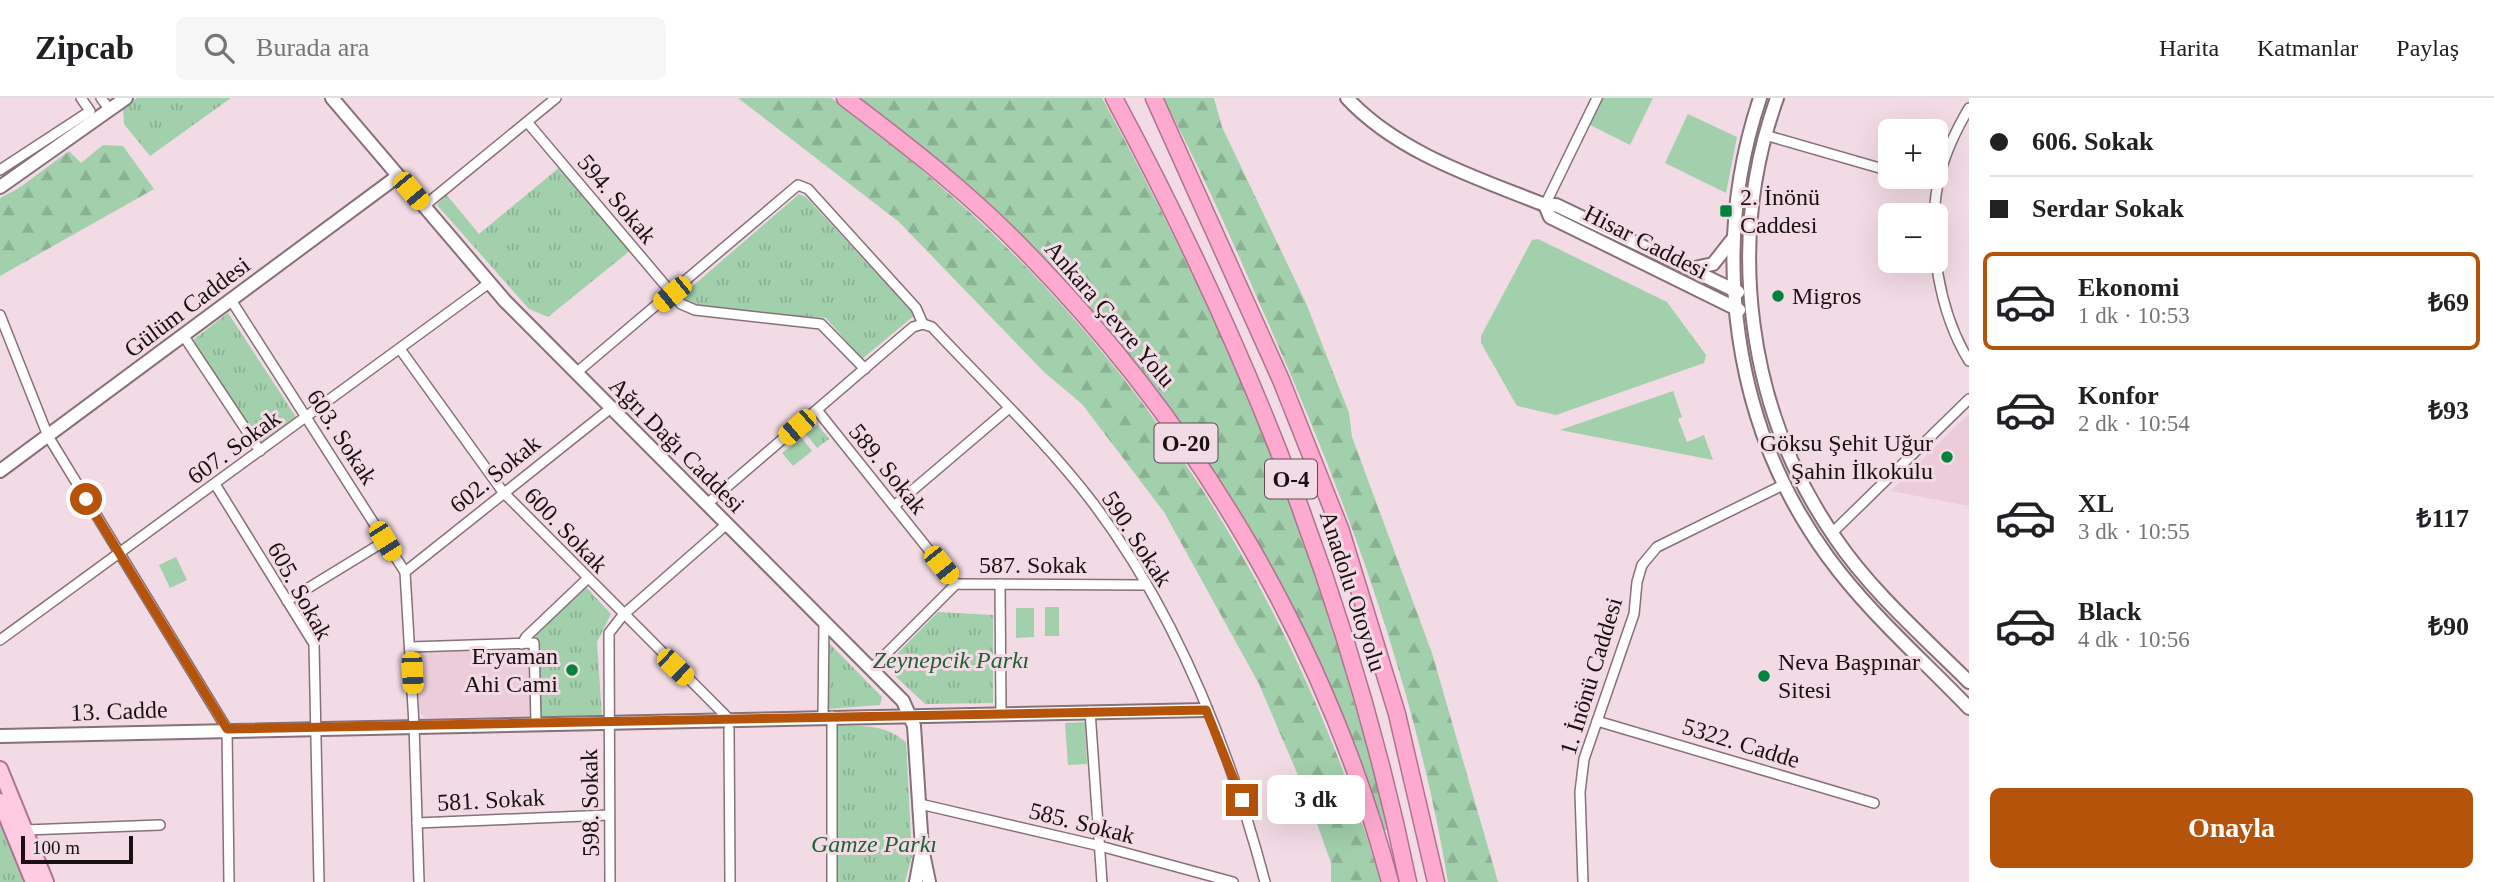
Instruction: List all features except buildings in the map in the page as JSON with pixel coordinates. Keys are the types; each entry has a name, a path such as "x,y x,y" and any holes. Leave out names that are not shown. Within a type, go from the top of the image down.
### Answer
{"highway":[{"name":"Ankara Çevre Yolu","path":"845,98 937,170 1030,255 1111,344 1195,455 1259,560 1311,663 1348,754 1390,882"},
{"name":"Anadolu Otoyolu","path":"1114,98 1209,287 1272,428 1301,504 1327,577 1372,725 1408,882"},
{"path":"1142,98 1200,206"},
{"path":"1154,98 1280,380 1341,531 1397,714 1436,882"}],"main road":[{"path":"0,187 127,98"},
{"name":"Ağrı Dağı Caddesi","path":"332,98 489,284 903,701 914,726 922,848 929,882"},
{"name":"Hisar Caddesi","path":"1347,98 1366,118 1401,142 1478,179 1545,205 1556,205 1734,292"},
{"path":"1760,98 1740,178 1734,237 1735,310 1751,395 1785,484 1833,564 1969,708"},
{"path":"1777,98 1765,135 1752,207 1750,291 1751,310 1766,386 1779,426 1802,483 1832,533 1875,586 1969,682"},
{"path":"1750,131 1765,135"},
{"name":"Gülüm Caddesi","path":"0,471 398,176"},
{"name":"Hisar Caddesi","path":"1545,205 1550,217 1735,310"},
{"path":"1609,247 1616,233"},
{"path":"1689,270 1716,262 1734,237"},
{"path":"1734,292 1750,291"},
{"path":"1735,310 1751,310"},
{"name":"13. Cadde","path":"0,736 536,722 729,724 827,716 1206,710"},
{"path":"0,769 47,882"},
{"path":"0,801 33,882"},
{"name":"Ağrı Dağı Caddesi","path":"916,882 922,848"}],"street":[{"path":"0,170 90,111 81,98"},
{"path":"101,98 110,110"},
{"path":"424,206 556,98"},
{"path":"1545,205 1597,98"},
{"path":"1948,159 1969,108"},
{"name":"594. Sokak","path":"528,123 681,304 695,310 821,324 865,369"},
{"path":"1765,135 1878,168"},
{"name":"590. Sokak","path":"672,294 798,185 808,188 916,308 923,324 932,327 1093,504 1146,585 1179,647 1237,784 1265,882"},
{"path":"1938,189 1936,234 1940,279 1951,321 1969,361"},
{"name":"607. Sokak","path":"0,640 489,284"},
{"path":"576,373 672,294"},
{"name":"603. Sokak","path":"231,300 405,572 419,882"},
{"path":"0,315 3,332 47,436 227,729 229,882"},
{"path":"707,504 913,327 923,324"},
{"path":"183,335 260,451"},
{"name":"600. Sokak","path":"400,349 503,492 729,724"},
{"path":"1832,533 1969,399"},
{"name":"602. Sokak","path":"405,572 611,408"},
{"path":"894,506 1008,409"},
{"name":"589. Sokak","path":"817,410 956,584"},
{"name":"605. Sokak","path":"215,484 314,644 319,882"},
{"name":"1. İnönü Caddesi","path":"1583,882 1581,775 1634,614 1637,582 1642,565 1657,547 1785,484"},
{"name":"598. Sokak","path":"610,882 608,641 613,626 622,615 727,524"},
{"path":"287,601 385,541"},
{"path":"522,644 526,637 587,579"},
{"name":"587. Sokak","path":"871,669 956,584 1146,585"},
{"path":"1000,584 1001,713"},
{"path":"824,622 832,882"},
{"path":"410,647 534,643 536,722"},
{"path":"1090,711 1102,882"},
{"name":"5322. Cadde","path":"1597,721 1874,803"},
{"path":"729,724 730,882"},
{"name":"585. Sokak","path":"920,804 1100,846 1233,882"},
{"name":"581. Sokak","path":"417,823 609,815"},
{"path":"25,830 160,825"}],"shaded area":[{"name":"Göksu Şehit Uğur Şahin İlkokulu","path":"1969,414 1969,506 1891,491 1959,423"},
{"path":"530,650 531,716 425,718 419,712 418,652"}],"green space":[{"path":"137,98 231,98 150,156 124,124 123,108"},
{"path":"738,98 830,98 838,102 931,178 1010,251 1082,328 1148,410 1207,497 1260,588 1306,682 1347,780 1381,882 1331,882 1331,863 1309,801 1259,684 1164,512 1082,404 1044,372 899,222"},
{"path":"859,98 1102,98 1187,264 1226,348 1282,482 1347,679 1390,828 1382,832 1352,745 1317,662 1278,581 1235,504 1186,430 1133,358 1074,289 1010,223 955,174"},
{"path":"1163,98 1214,98 1222,127 1306,303 1349,413 1352,437 1432,653 1498,882 1448,882 1417,734 1373,589 1348,518 1239,256"},
{"path":"1599,98 1653,98 1630,145 1588,124"},
{"path":"1688,114 1737,137 1726,193 1665,163"},
{"path":"103,145 123,146 154,189 0,276 0,198 19,188 69,151 81,163"},
{"path":"560,167 631,250 548,317 529,309 437,205 446,194 479,234"},
{"path":"799,194 806,197 915,315 862,359 826,318 729,311 709,308 680,297"},
{"path":"1538,239 1667,302 1706,355 1704,363 1556,415 1517,406 1481,343 1481,336 1532,240"},
{"path":"228,313 296,417 259,444 193,340"},
{"path":"1673,391 1682,417 1678,419 1687,442 1704,435 1713,460 1560,430"},
{"path":"818,425 829,439 817,448 806,434"},
{"path":"802,438 812,451 793,466 782,453"},
{"path":"176,557 187,580 170,588 159,565"},
{"path":"586,587 611,614 597,642 602,717 539,718 536,634"},
{"path":"1045,607 1059,607 1059,636 1045,636"},
{"path":"1016,608 1034,608 1034,637 1016,638"},
{"name":"Zeynepcik Parkı","path":"938,612 993,615 993,703 925,704 893,674 894,657"},
{"path":"827,641 882,697 880,705 827,709"},
{"path":"1085,722 1087,764 1068,765 1065,723"},
{"name":"Gamze Parkı","path":"838,726 882,729 906,742 912,856 905,882 838,882"},
{"path":"0,823 22,877 23,882 0,882"}],"place":[{"name":"2. İnönü Caddesi","path":"1726,211"},
{"name":"Migros","path":"1778,296"},
{"name":"Göksu Şehit Uğur Şahin İlkokulu","path":"1947,457"},
{"name":"Eryaman Ahi Cami","path":"572,670"},
{"name":"Neva Başpınar Sitesi","path":"1764,676"}],"route":[{"path":"86,499 227,729 1206,710 1242,800"}]}
